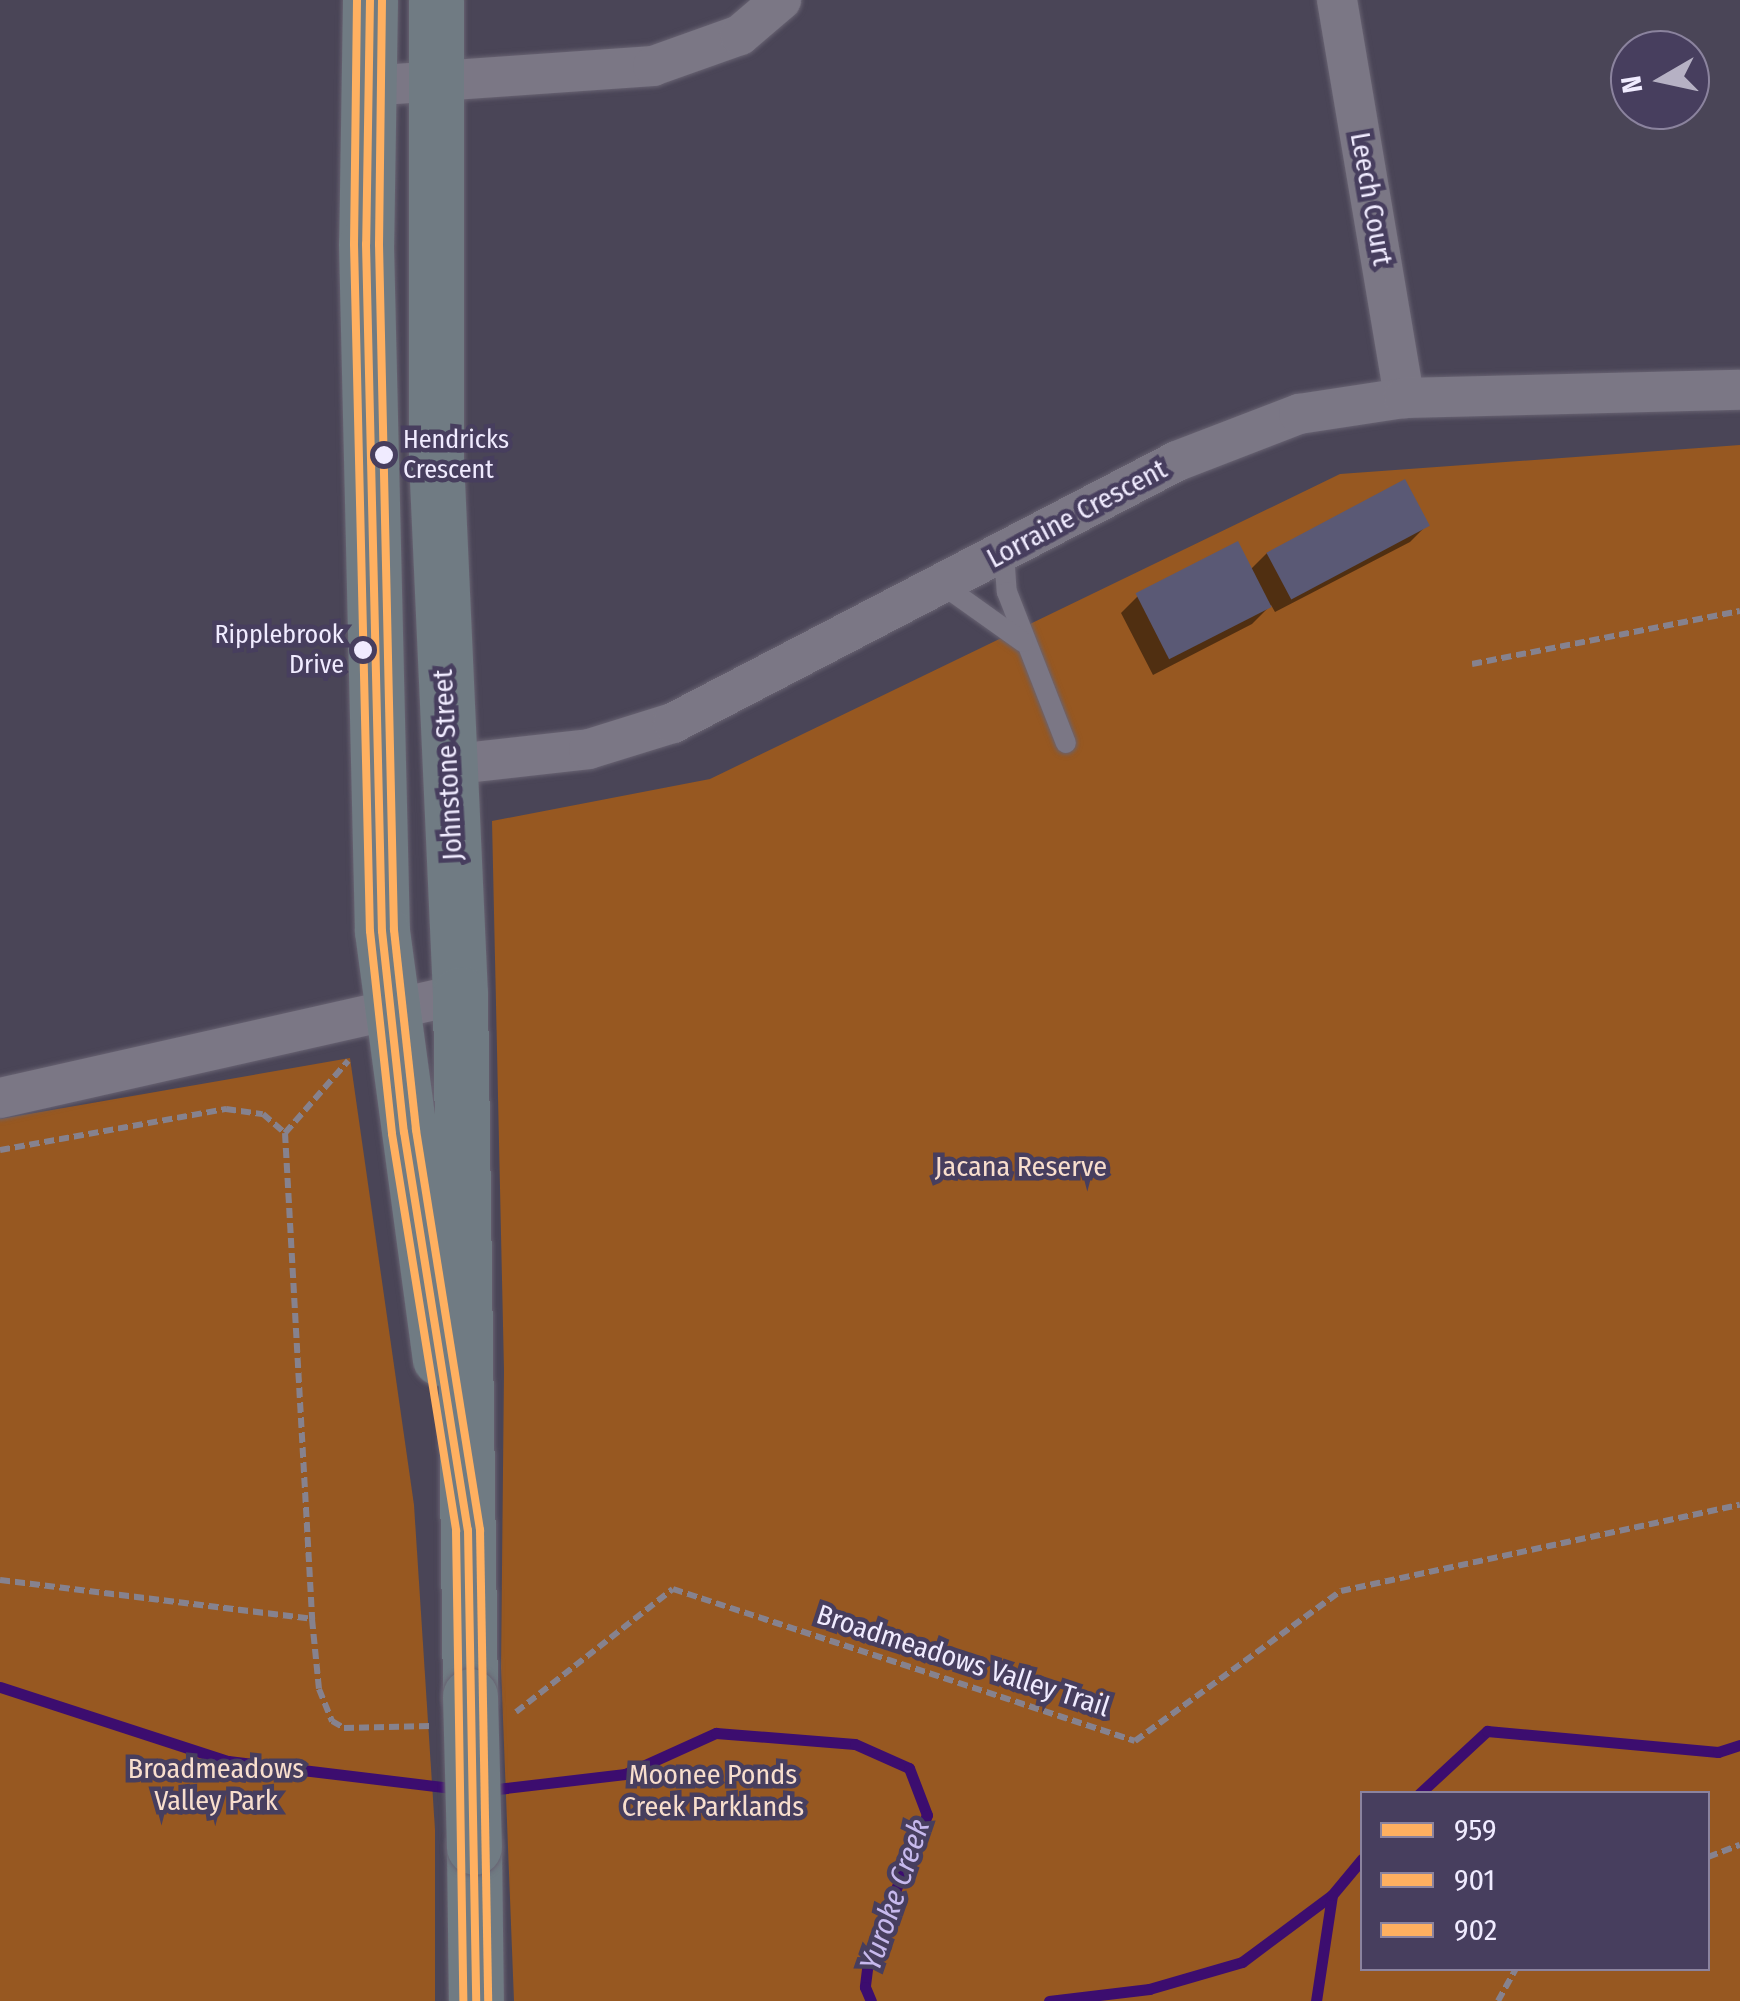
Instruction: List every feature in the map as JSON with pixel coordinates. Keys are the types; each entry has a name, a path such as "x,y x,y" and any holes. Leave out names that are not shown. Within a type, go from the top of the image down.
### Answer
{"main road":[{"name":"Johnstone Street","path":"370,0 377,793 390,1006 468,1530"},
{"name":"Johnstone Street","path":"436,0 436,421 447,766 460,994 476,2001"}],"street":[{"path":"368,86 653,66 722,44 780,0"},
{"name":"Leech Court","path":"1337,0 1404,398"},
{"name":"Lorraine Crescent","path":"447,766 589,749 644,734 1250,430 1300,414 1404,398 1740,390"},
{"path":"0,1098 390,1006 460,994"}],"lane":[{"path":"1004,553 1007,592 1066,743"},
{"path":"943,586 1025,644"}],"path":[{"path":"1472,664 1740,611"},
{"path":"0,1150 226,1110 263,1114 285,1133 318,1689 332,1722 344,1728 471,1712"},
{"name":"Broadmeadows Valley Trail","path":"471,1712 672,1589 1135,1741 1340,1591 1740,1505"},
{"path":"0,1580 312,1619"},
{"path":"1710,1856 1740,1844"},
{"path":"1498,2001 1514,1971"}],"green space":[{"name":"Jacana Reserve","path":"1740,445 1740,2001 514,2001 501,1668 504,1371 492,821 710,779 1340,474"},
{"name":"Broadmeadows Valley Park","path":"350,1058 414,1505 435,1830 435,2001 0,2001 0,1119"}],"building":[{"path":"1405,479 1430,526 1291,600 1266,553"},
{"path":"1238,541 1272,607 1169,659 1136,593"}],"waterway":[{"name":"Yuroke Creek","path":"0,1687 228,1761 460,1789"},
{"path":"1422,1791 1487,1731 1718,1752 1740,1745"},
{"name":"Yuroke Creek","path":"489,1790 625,1774 716,1733 855,1744 909,1768 927,1815 869,1953 865,1987 871,2001"},
{"path":"1316,2001 1332,1895 1360,1861"},
{"name":"Yuroke Creek","path":"1049,2001 1149,1989 1242,1962 1332,1895"}],"transit line":[{"name":"901","path":"357,0 354,244 370,931 392,1134 456,1531 463,2001"},
{"name":"959","path":"370,0 366,244 382,931 404,1132 468,1530 476,2001"},
{"name":"902","path":"382,0 379,244 394,930 416,1130 480,1530 488,2001"}],"place":[{"name":"Hendricks Crescent","path":"384,455"},
{"name":"Ripplebrook Drive","path":"363,650"}],"park label":[{"name":"Moonee Ponds Creek Parklands","path":"713,1791"}]}
